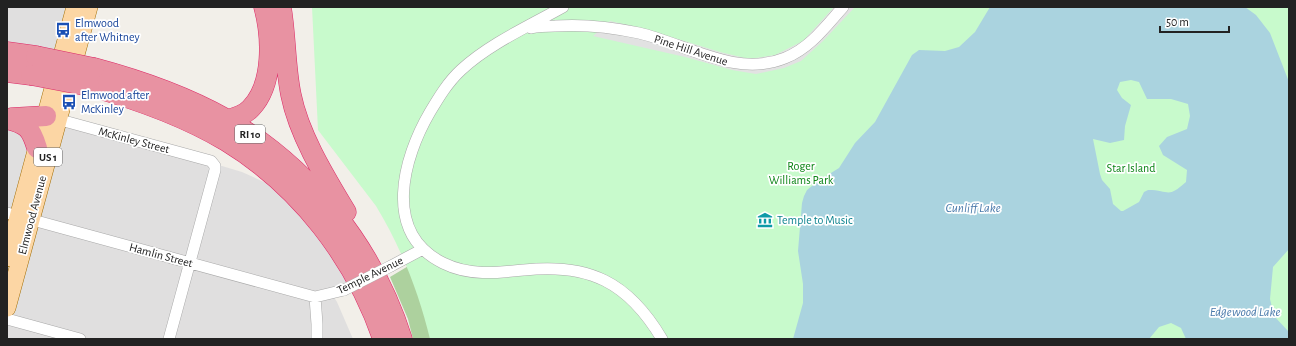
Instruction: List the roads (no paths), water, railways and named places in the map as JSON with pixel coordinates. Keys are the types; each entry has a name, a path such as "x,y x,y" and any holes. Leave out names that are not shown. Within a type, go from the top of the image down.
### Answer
{"highway":[{"path":"226,120 236,118 251,109 264,89 268,71 269,50 267,18 264,7"},
{"path":"281,7 288,78 296,115 307,142 356,230 382,269"},
{"name":"RI 10","path":"7,52 34,66 91,77 139,81 172,93 226,120 248,133 275,153 313,188 382,269 389,304 402,339"},
{"name":"RI 10","path":"7,72 34,66"},
{"name":"RI 10","path":"91,77 147,104 192,123 231,144 251,157 277,178 311,214 342,254 366,297 383,339"},
{"path":"7,118 52,118"},
{"path":"7,118 19,122 27,127 33,134 37,148"}],"main road":[{"name":"Elmwood Avenue","path":"7,258 37,148 52,118 75,7"},
{"name":"Elmwood Avenue","path":"7,308 19,216 89,7"}],"street":[{"path":"563,7 519,31 478,57 454,77 434,105 410,154 405,174 404,205 407,219 411,232 423,249 432,257 444,264 456,268 471,272 485,273 557,268 586,272 600,277 613,285 636,304 651,322 662,339"},
{"name":"Pine Hill Avenue","path":"519,31 542,26 574,25 604,27 640,34 727,62 743,65 761,64 784,58 800,50 816,37 843,7"},
{"name":"McKinley Street","path":"52,118 211,161 215,166 215,170 190,263"},
{"name":"Hamlin Street","path":"19,216 315,297"},
{"name":"Temple Avenue","path":"315,297 344,290 423,249"},
{"path":"169,339 190,263"},
{"path":"315,297 317,324 316,339"},
{"path":"7,319 80,339"}],"water":[{"name":"Cunliff Lake","path":"990,7 1245,7 1256,15 1270,33 1289,82 1289,249 1273,267 1270,299 1274,316 1289,332 1289,339 1186,339 1181,328 1171,323 1159,327 1149,339 793,339 803,303 803,284 798,251 802,203 807,190 839,168 855,143 875,122 912,55 919,50 945,51 959,47 975,32","holes":["1131,80 1139,82 1147,99 1171,99 1188,104 1190,116 1187,129 1167,137 1159,146 1163,155 1187,170 1186,182 1171,192 1148,190 1144,192 1139,202 1121,211 1113,204 1110,189 1102,180 1093,139 1110,143 1124,140 1125,126 1131,105 1122,98 1117,90 1120,82"]}],"place":[{"name":"Elmwood after Whitney","path":"63,30"},
{"name":"Elmwood after McKinley","path":"69,102"},
{"name":"Temple to Music","path":"765,220"}],"park label":[{"name":"Star Island","path":"1131,168"},
{"name":"Roger Williams Park","path":"801,173"}],"water label":[{"name":"Edgewood Lake","path":"1245,312"}]}
